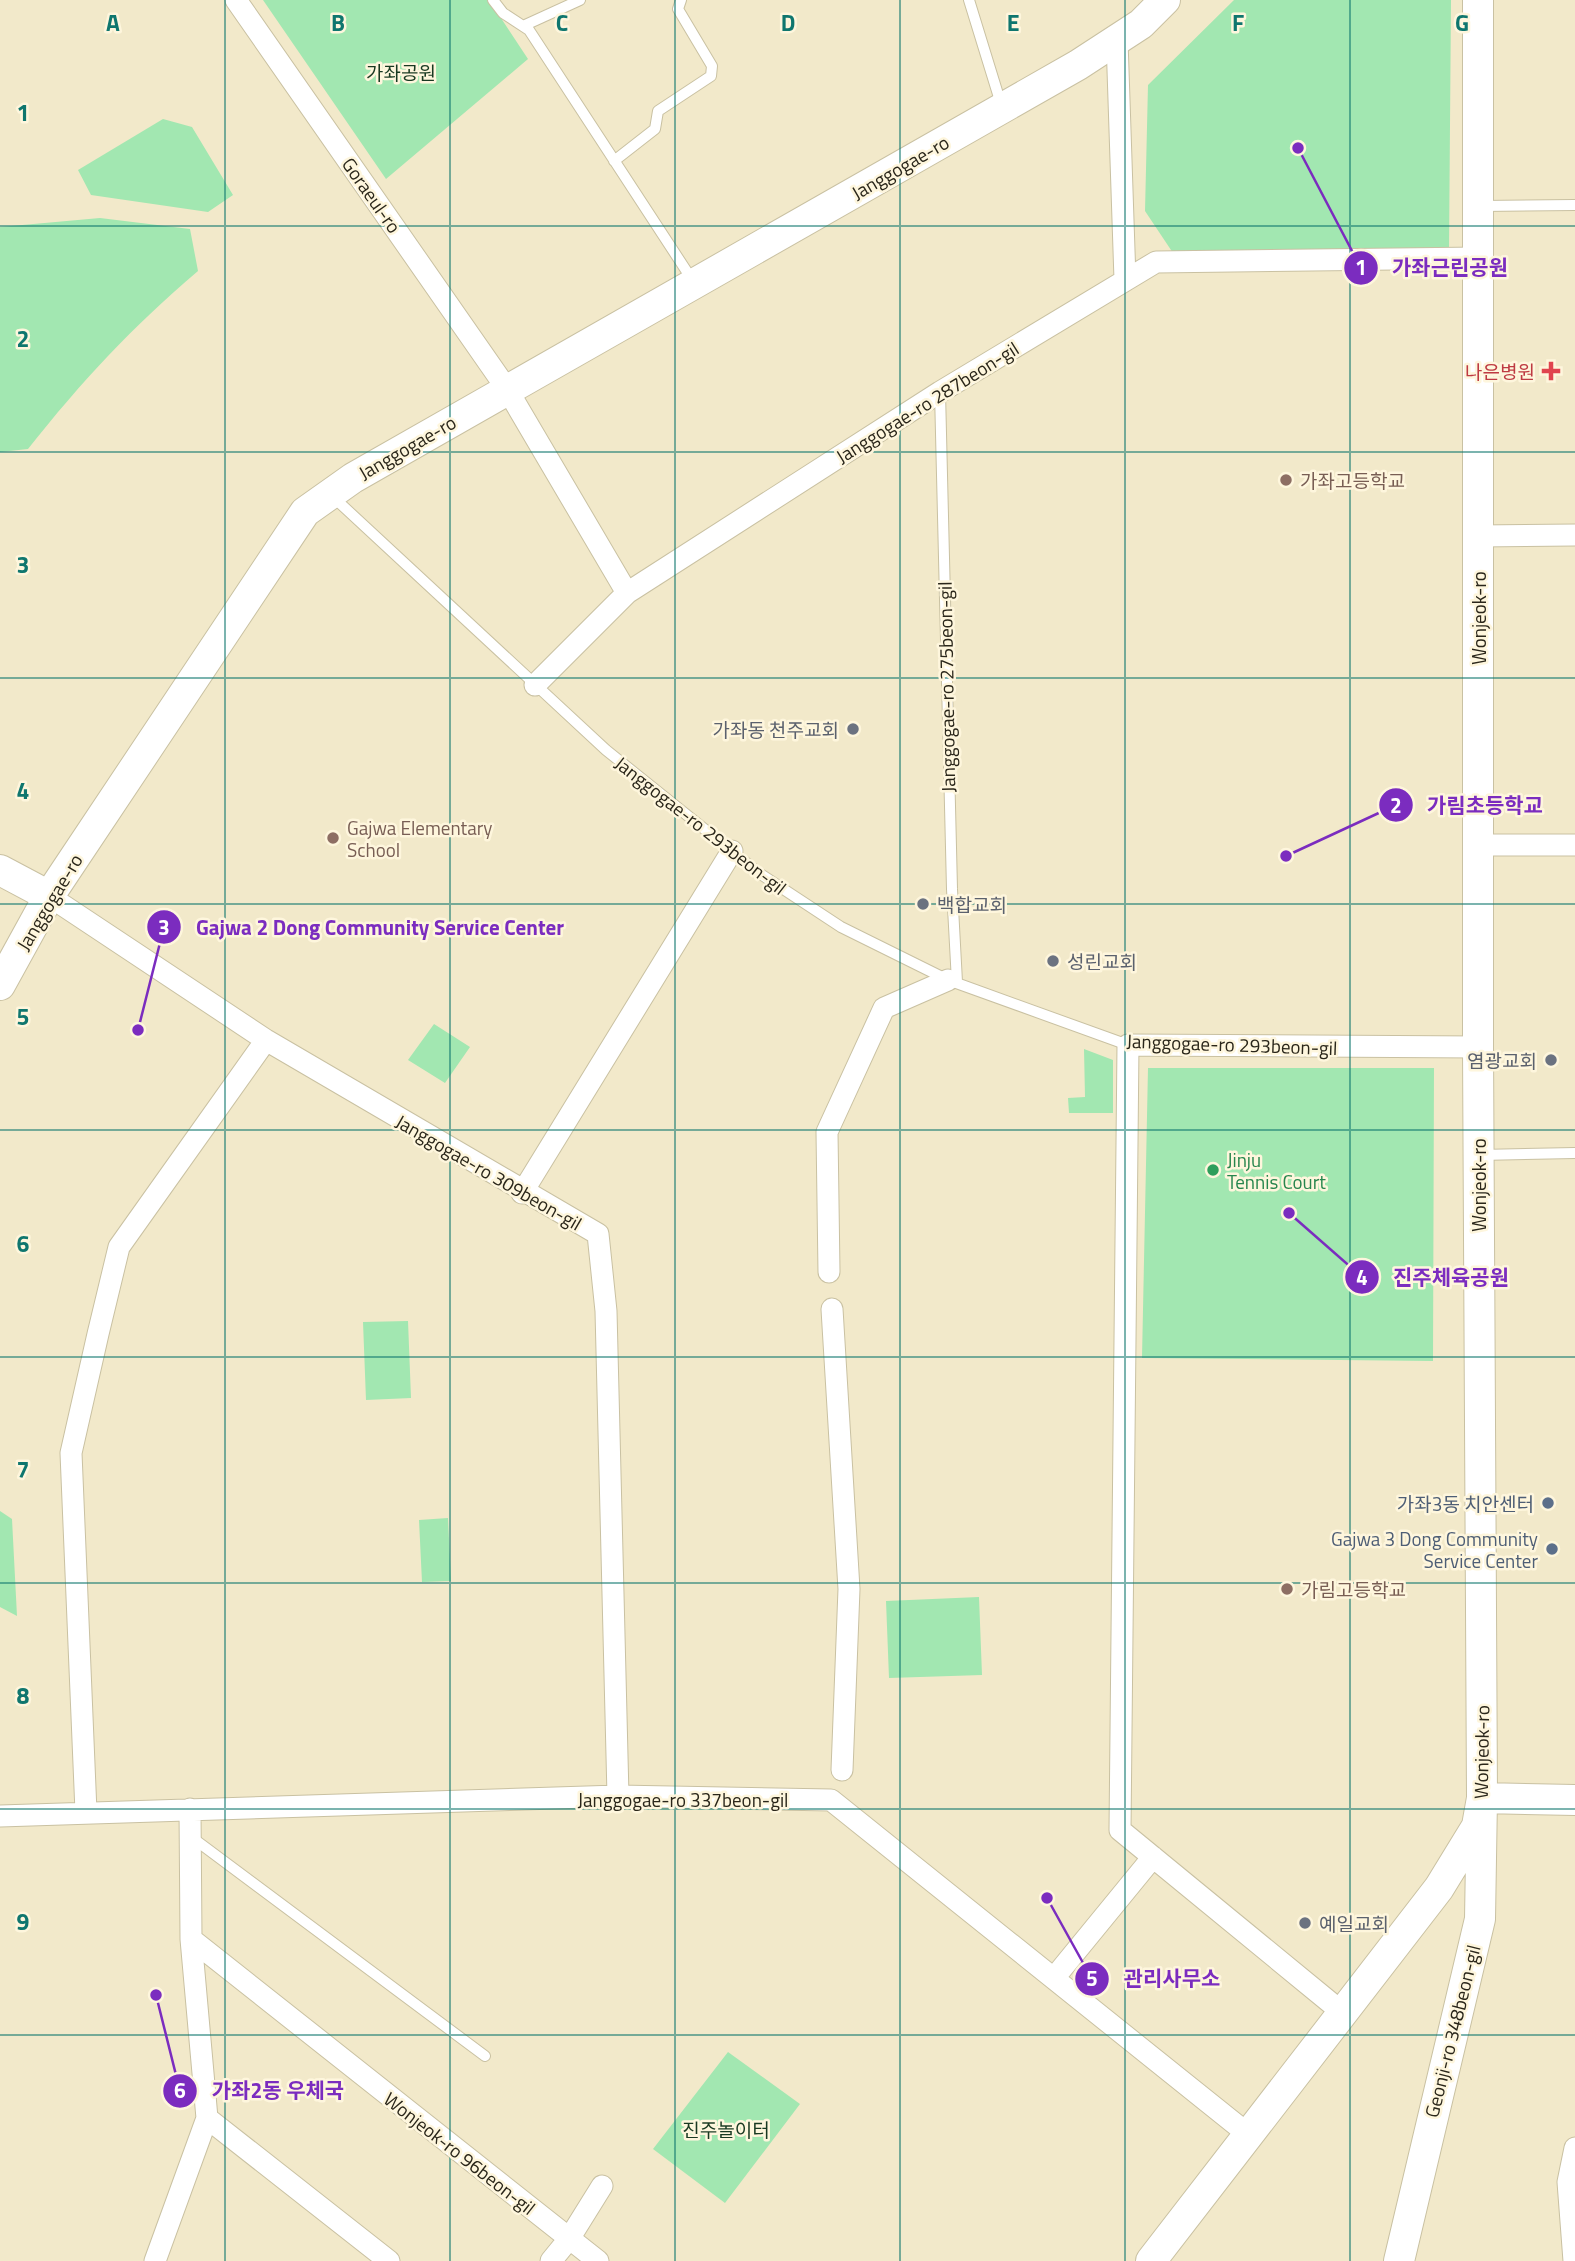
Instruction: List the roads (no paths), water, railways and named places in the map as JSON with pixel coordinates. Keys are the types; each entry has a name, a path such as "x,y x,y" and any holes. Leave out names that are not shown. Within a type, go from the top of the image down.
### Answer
{"street":[{"name":"Goraeul-ro","path":"236,0 507,389"},
{"name":"Janggogae-ro","path":"0,985 49,896 305,512 330,494 507,389 1117,40 1141,24 1165,0"},
{"name":"Wonjeok-ro","path":"1151,2261 1439,1888 1477,1826 1482,1798 1478,1155 1478,0"},
{"path":"1117,40 1125,280"},
{"name":"Janggogae-ro 287beon-gil","path":"535,685 627,593 940,392 1156,262 1479,258"},
{"path":"507,389 627,593"},
{"path":"1478,536 1575,535"},
{"path":"1478,845 1575,845"},
{"path":"522,1193 732,851"},
{"path":"0,870 49,896"},
{"name":"Janggogae-ro 309beon-gil","path":"49,896 266,1040 522,1193 598,1234 606,1311 618,1796"},
{"path":"829,1272 827,1132 884,1008 953,981"},
{"path":"86,1812 71,1453 118,1247 266,1040"},
{"path":"1128,1045 1120,1830 1343,2013"},
{"name":"Janggogae-ro 293beon-gil","path":"1128,1045 1478,1046"},
{"path":"832,1308 849,1589 842,1770"},
{"name":"Janggogae-ro 337beon-gil","path":"0,1816 618,1796 831,1800 1249,2135"},
{"path":"1482,1798 1575,1800"},
{"name":"Geonji-ro 348beon-gil","path":"1399,2261 1479,1919 1482,1798"},
{"path":"155,2261 207,2118 191,1939 190,1809"},
{"path":"1054,1978 1153,1857"},
{"name":"Wonjeok-ro 96beon-gil","path":"191,1939 598,2261"},
{"path":"207,2118 389,2261"},
{"path":"1574,2261 1568,2182 1575,2148"},
{"path":"551,2261 569,2239 602,2186"}],"lane":[{"path":"493,0 503,13 523,26 694,284"},
{"path":"523,26 580,0"},
{"path":"614,161 655,129 658,111 711,76 712,66 678,9 681,0"},
{"path":"969,0 1002,108"},
{"path":"1478,206 1575,205"},
{"name":"Janggogae-ro 275beon-gil","path":"940,392 953,981"},
{"name":"Janggogae-ro 293beon-gil","path":"330,494 606,750 759,873 841,927 953,981 1128,1045"},
{"path":"1478,1155 1575,1153"},
{"path":"190,1835 485,2056"}],"place":[{"name":"가좌근린공원","path":"1298,148"},
{"name":"나은병원","path":"1551,371"},
{"name":"가좌고등학교","path":"1286,480"},
{"name":"가좌동 천주교회","path":"853,729"},
{"name":"Gajwa Elementary School","path":"333,838"},
{"name":"가림초등학교","path":"1286,856"},
{"name":"백합교회","path":"923,904"},
{"name":"성린교회","path":"1053,961"},
{"name":"Gajwa 2 Dong Community Service Center","path":"138,1030"},
{"name":"염광교회","path":"1551,1060"},
{"name":"Jinju Tennis Court","path":"1213,1170"},
{"name":"진주체육공원","path":"1289,1213"},
{"name":"가좌3동 치안센터","path":"1548,1503"},
{"name":"Gajwa 3 Dong Community Service Center","path":"1552,1549"},
{"name":"가림고등학교","path":"1287,1589"},
{"name":"관리사무소","path":"1047,1898"},
{"name":"예일교회","path":"1305,1923"},
{"name":"가좌2동 우체국","path":"156,1995"}],"park label":[{"name":"가좌공원","path":"401,72"},
{"name":"진주놀이터","path":"726,2129"}]}
